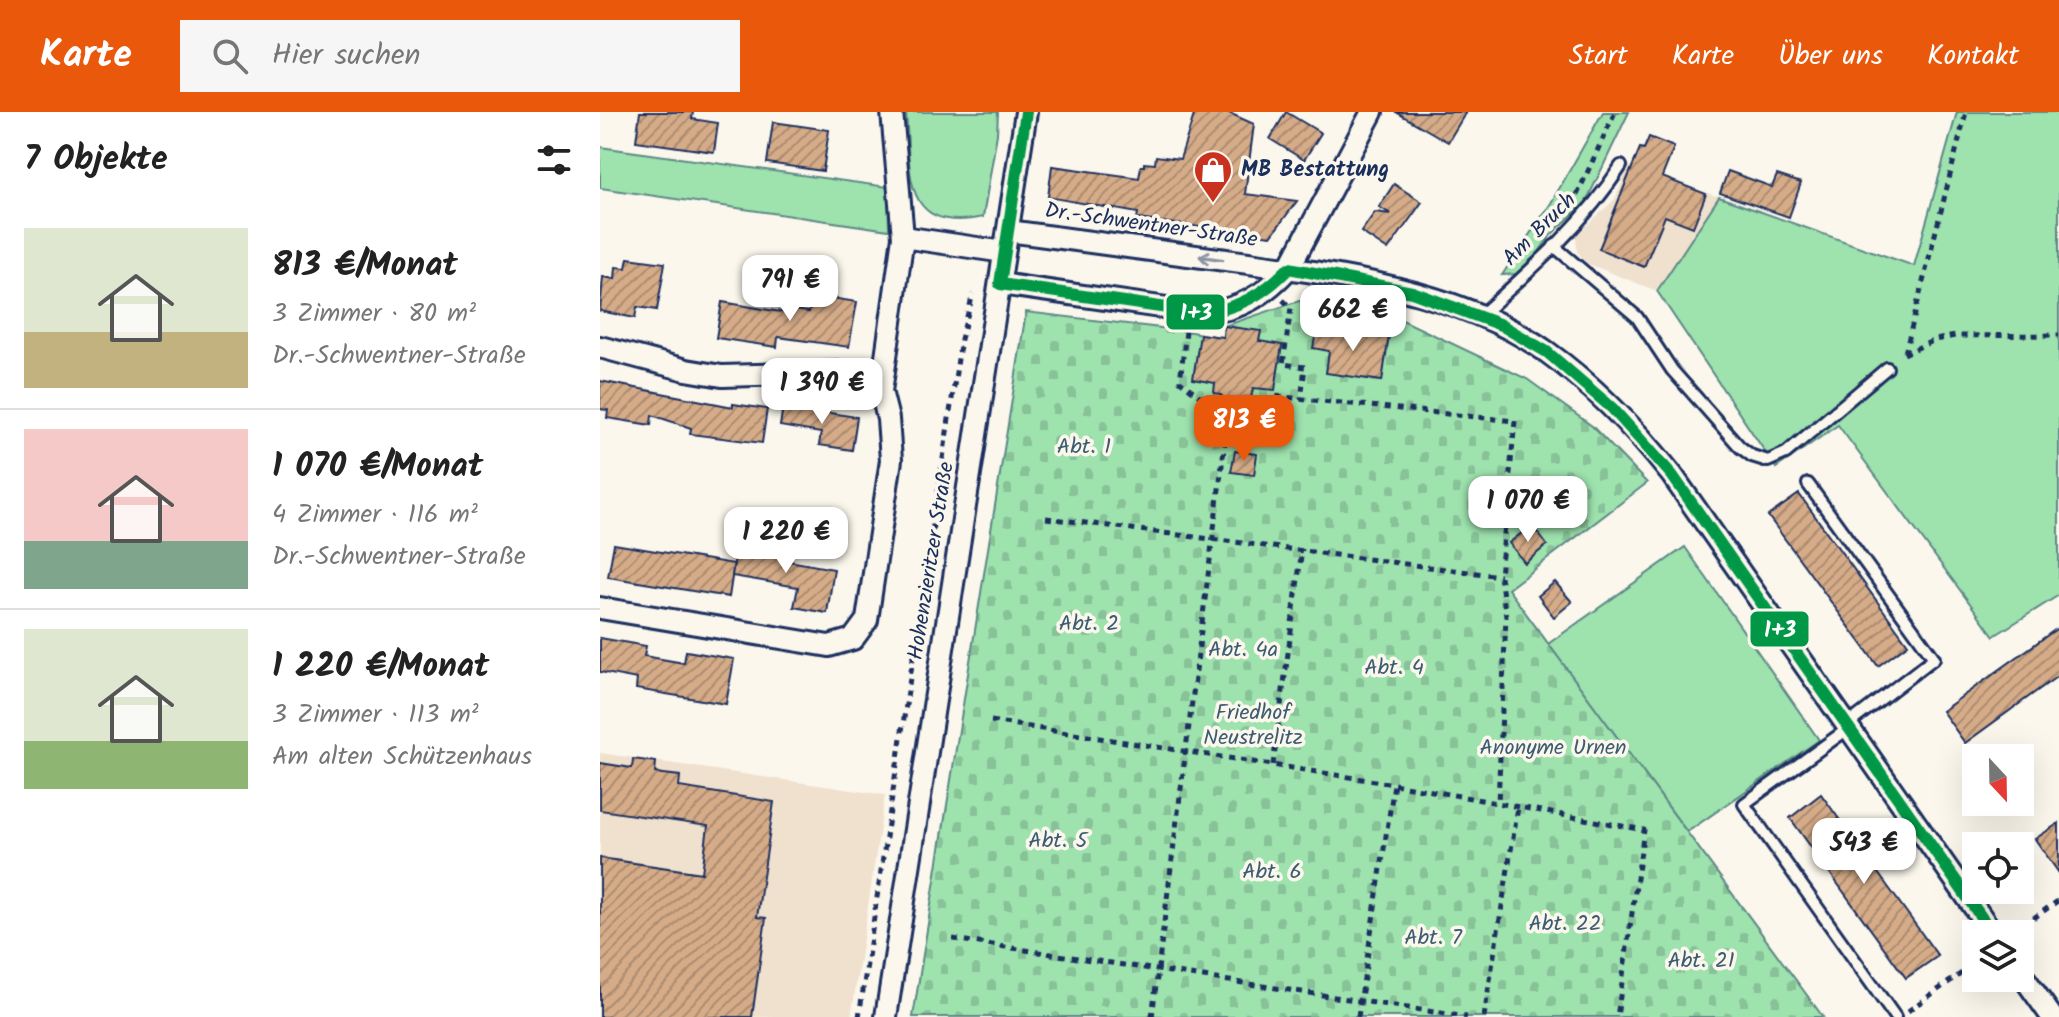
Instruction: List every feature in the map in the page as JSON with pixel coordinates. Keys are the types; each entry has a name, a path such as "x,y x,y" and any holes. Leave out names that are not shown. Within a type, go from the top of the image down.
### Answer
{"street":[{"path":"600,608 829,646 853,639 867,620 891,460 888,419 881,391 903,237 892,112"},
{"name":"Hohenzieritzer Straße","path":"886,1017 1026,112"},
{"path":"1000,284 1189,312 1224,312 1243,306 1271,287 1289,268 1372,112"},
{"name":"Dr.-Schwentner-Straße","path":"1008,231 1289,268 1401,289 1480,316 1547,352 1612,408 1672,475 1983,920"},
{"path":"903,237 1004,252"},
{"path":"600,347 686,370 722,376 884,371"},
{"path":"2034,992 2052,1017"}],"lane":[{"name":"Am Bruch","path":"1480,316 1554,246 1603,194 1621,166"},
{"path":"1554,246 1637,317 1672,370 1725,432 1752,456 1768,461 1786,453 1887,368"},
{"path":"1808,484 1934,658 1744,804 1898,1017"}],"path":[{"path":"1572,206 1615,112"},
{"path":"1905,353 1966,112"},
{"path":"859,1017 961,339 977,282"},
{"path":"1271,287 1291,308 1281,364 1305,367 1301,399"},
{"path":"1189,312 1180,381 1228,418 1270,423 1274,396 1515,421 1500,576 1506,617 1498,803"},
{"path":"1887,368 1905,353 1935,340 1955,336 2059,335"},
{"path":"1152,1017 1228,418"},
{"path":"1046,518 1500,576"},
{"path":"1273,765 1302,549"},
{"path":"991,721 1394,784 1644,830 1617,1017"},
{"path":"1358,1017 1394,784"},
{"path":"1484,1017 1518,807"},
{"path":"2031,920 2059,900"},
{"path":"953,939 1467,1017"},
{"path":"1898,1017 1962,973"}],"shaded area":[{"path":"1629,166 1719,197 1657,291 1586,263 1577,251 1576,236 1615,199"},
{"path":"600,753 885,795 851,1017 600,1017"}],"green space":[{"path":"906,112 998,112 983,217 956,220 937,216 923,207 915,193 911,175"},
{"path":"1603,112 1629,112 1586,202 1551,235 1536,256 1517,274 1502,275 1551,203"},
{"path":"1957,112 2059,112 2059,595 1994,636 1838,425 1776,468 1657,291 1719,197 1914,266"},
{"path":"600,147 888,187 889,230 600,188"},
{"name":"Friedhof Neustrelitz","path":"1299,301 1396,317 1527,379 1592,426 1647,483 1508,589 1823,1017 913,1017 1026,312 1223,338 1224,326"},
{"path":"1685,547 1819,740 1687,832 1548,644"}],"building":[{"path":"640,112 693,112 692,119 718,123 714,152 636,141"},
{"path":"1195,112 1227,112 1254,124 1245,194 1297,201 1271,236 1137,219 1138,213 1048,197 1052,166 1139,178 1141,166 1144,163 1155,164 1156,156 1180,159"},
{"path":"1286,112 1321,133 1304,160 1270,139"},
{"path":"1396,112 1466,112 1448,142"},
{"path":"773,122 829,130 823,171 767,163"},
{"path":"1649,137 1674,147 1662,177 1706,194 1693,227 1665,216 1644,267 1599,249 1640,148 1644,149"},
{"path":"1728,171 1772,187 1777,175 1801,183 1789,217 1720,193"},
{"path":"1394,184 1422,202 1388,250 1361,232 1375,212 1391,214 1379,207"},
{"path":"628,258 665,263 657,310 637,307 635,318 600,311 603,277 615,279 616,267 626,268"},
{"path":"812,295 857,302 849,347 778,337 777,347 716,338 722,302 787,313 788,309 809,312"},
{"path":"1224,326 1261,331 1259,341 1282,345 1275,390 1253,388 1251,398 1245,397 1236,405 1229,405 1220,394 1214,393 1215,383 1193,379 1200,334 1223,337"},
{"path":"1317,327 1389,335 1382,381 1326,373 1329,351 1313,348"},
{"path":"600,381 733,407 733,404 767,409 762,443 690,434 691,428 652,415 651,425 607,418 608,410 600,409"},
{"path":"783,406 857,417 852,450 819,445 821,433 780,426"},
{"path":"1235,451 1257,454 1254,475 1231,472"},
{"path":"1799,494 1908,644 1878,666 1768,516"},
{"path":"1532,525 1547,545 1525,563 1509,543"},
{"path":"614,544 734,564 729,597 608,577"},
{"path":"737,544 784,551 783,560 834,569 827,613 794,607 798,587 732,576"},
{"path":"1555,582 1572,602 1554,617 1538,596"},
{"path":"2059,627 2059,675 1965,743 1942,711"},
{"path":"600,638 646,646 644,656 684,663 686,651 734,659 726,704 636,689 637,679 600,672"},
{"path":"633,759 656,762 655,773 680,776 679,787 774,802 757,917 766,918 752,1017 600,1017 600,858 702,873 708,826 600,810 600,763 632,768"},
{"path":"1821,794 1938,956 1906,978 1790,818"},
{"path":"2059,823 2059,873 2035,839"}],"transit line":[{"name":"1+3","path":"1026,112 1000,284 1202,313 1250,299 1289,268 1412,292 1501,325 1547,352 1612,408 1672,475 1983,920"}],"place":[{"name":"MB Bestattung","path":"1213,204"}],"park label":[{"name":"Abt. 1","path":"1084,447"},
{"name":"Abt. 2","path":"1089,624"},
{"name":"Abt. 4a","path":"1243,650"},
{"name":"Abt. 4","path":"1394,668"},
{"name":"Anonyme Urnen","path":"1553,748"},
{"name":"Abt. 5","path":"1058,841"},
{"name":"Abt. 6","path":"1272,872"},
{"name":"Abt. 22","path":"1565,924"},
{"name":"Abt. 7","path":"1433,938"},
{"name":"Abt. 21","path":"1701,961"}]}
